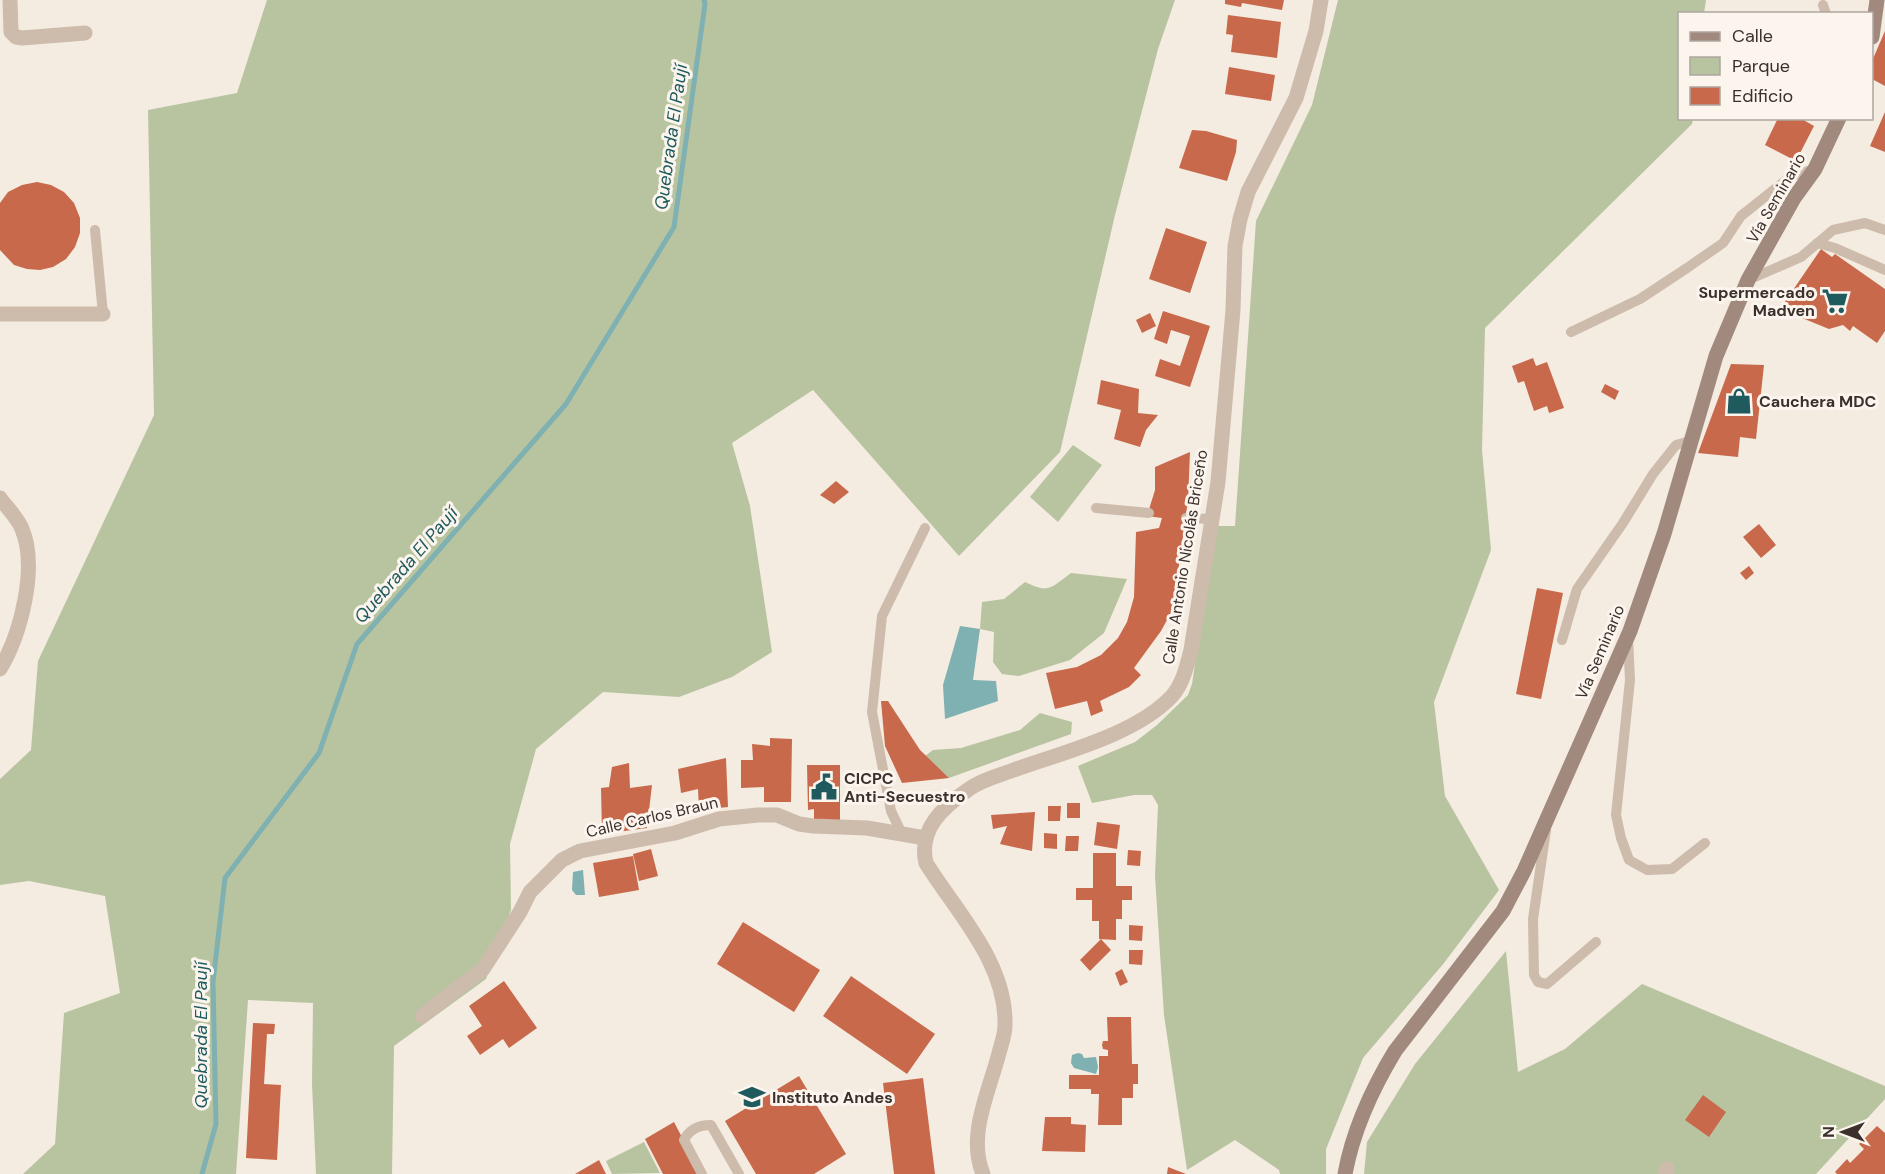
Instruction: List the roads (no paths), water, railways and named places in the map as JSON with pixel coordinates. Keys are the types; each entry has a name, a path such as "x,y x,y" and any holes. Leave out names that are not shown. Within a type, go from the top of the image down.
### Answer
{"main road":[{"path":"1873,30 1877,0"},
{"name":"Vía Seminario","path":"1345,1174 1352,1145 1377,1082 1395,1052 1503,911 1524,870 1628,636 1664,534 1716,356 1748,280 1794,198 1815,169 1836,120"}],"street":[{"path":"10,0 11,32 16,37 22,39 85,33"},
{"name":"Calle Antonio Nicolás Briceño","path":"925,838 927,831 938,816 970,788 1121,730 1148,717 1174,694 1186,671 1218,482 1233,310 1235,246 1240,219 1248,192 1296,98 1316,31 1321,0"},
{"path":"0,314 103,315"},
{"path":"0,498 22,528 29,559 24,607 7,657 0,669"},
{"name":"Calle Carlos Braun","path":"422,1016 483,969 520,912 530,892 562,860 580,851 667,835 719,819 740,816 777,815 798,824 867,828 925,838"},
{"path":"925,838 926,863 987,953 1004,1008 1005,1028 977,1133 983,1174"}],"lane":[{"path":"1571,332 1640,298 1687,268 1723,243 1741,216 1790,177 1815,169"},
{"path":"1748,280 1801,257 1833,230 1865,223 1885,230"},
{"path":"95,230 103,315"},
{"path":"1817,243 1835,248 1885,270"},
{"path":"1562,640 1577,589 1623,523 1653,474 1676,446 1690,441"},
{"path":"1096,508 1149,513"},
{"path":"1186,518 1212,519"},
{"path":"902,834 891,811 872,712 882,616 925,528"},
{"path":"1628,636 1630,680 1616,815 1620,838 1629,860 1647,870 1672,869 1705,843"},
{"path":"1548,813 1533,919 1534,975 1538,982 1547,984 1596,942"},
{"path":"702,1174 684,1140 687,1133 703,1125 711,1125 739,1174"}],"water":[{"path":"960,626 980,629 973,680 996,681 998,701 945,719 943,685"},
{"path":"583,870 585,895 576,895 572,890 573,872"},
{"path":"1078,1053 1084,1058 1096,1057 1098,1067 1096,1074 1074,1068 1071,1063 1072,1055"}],"waterway":[{"name":"Quebrada El Paují","path":"202,1174 216,1124 213,982 225,878 319,753 357,644 566,404 674,227 704,0"}],"place":[{"name":"Supermercado Madven","path":"1835,301"},
{"name":"Cauchera MDC","path":"1739,401"},
{"name":"CICPC Anti-Secuestro","path":"824,787"},
{"name":"Instituto Andes","path":"752,1097"}]}
